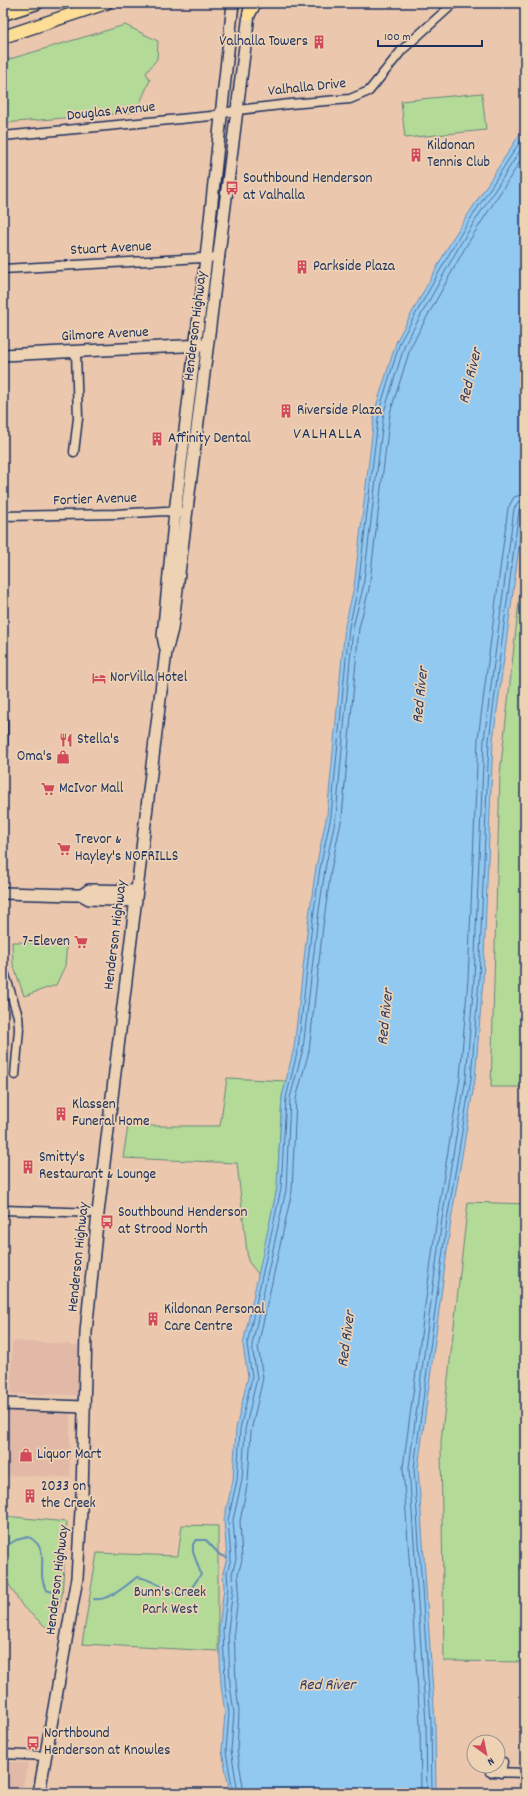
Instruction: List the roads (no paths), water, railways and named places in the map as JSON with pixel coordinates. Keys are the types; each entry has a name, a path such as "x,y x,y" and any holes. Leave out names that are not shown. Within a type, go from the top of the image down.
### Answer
{"main road":[{"path":"3,14 37,3"},
{"path":"3,36 106,3"},
{"name":"Henderson Highway","path":"166,652 163,636 175,512 196,345 234,3"},
{"path":"250,8 255,3"},
{"name":"Henderson Highway","path":"39,1793 77,1578 80,1529 86,1332 98,1213 166,652 172,629 187,514 250,8"},
{"name":"Gilmore Avenue","path":"3,355 209,345"},
{"path":"3,893 82,895 89,899 136,896"},
{"path":"3,1404 84,1407"}],"street":[{"name":"Valhalla Drive","path":"221,114 238,110 350,99 369,92 402,50 454,3"},
{"name":"Douglas Avenue","path":"3,136 221,114"},
{"name":"Stuart Avenue","path":"3,270 220,257"},
{"path":"74,452 78,418 76,351"},
{"name":"Fortier Avenue","path":"3,516 175,512 187,514"},
{"path":"3,719 3,753"},
{"path":"3,969 18,1016 20,1029 15,1075"},
{"path":"3,1210 98,1213"},
{"path":"3,1754 46,1756"},
{"path":"506,1773 525,1773"}],"water":[{"name":"Red River","path":"525,126 525,502 493,740 483,980 475,1079 451,1220 418,1468 435,1723 436,1793 230,1793 222,1751 225,1713 221,1685 219,1629 224,1587 223,1573 227,1558 224,1520 233,1480 236,1429 248,1377 243,1345 277,1188 282,1097 294,1048 316,867 327,815 345,626 354,587 375,410 397,340 453,238"}],"waterway":[{"path":"3,1548 16,1540 29,1537 36,1542 42,1555 43,1583 46,1590 56,1593"},
{"path":"94,1599 106,1598 123,1588 137,1577 144,1578 175,1593 188,1593 201,1574 193,1552 193,1544 196,1540 206,1540 220,1555 227,1558"}],"place":[{"name":"Valhalla Towers","path":"319,42"},
{"name":"Kildonan Tennis Club","path":"416,155"},
{"name":"Southbound Henderson at Valhalla","path":"232,188"},
{"name":"Parkside Plaza","path":"302,267"},
{"name":"Riverside Plaza","path":"286,411"},
{"name":"Affinity Dental","path":"157,439"},
{"name":"NorVilla Hotel","path":"99,678"},
{"name":"Stella's","path":"66,740"},
{"name":"Oma's","path":"63,757"},
{"name":"McIvor Mall","path":"48,789"},
{"name":"Trevor & Hayley's NOFRILLS","path":"64,849"},
{"name":"7-Eleven","path":"81,942"},
{"name":"Klassen Funeral Home","path":"61,1114"},
{"name":"Smitty's Restaurant & Lounge","path":"28,1167"},
{"name":"Southbound Henderson at Strood North","path":"107,1222"},
{"name":"Kildonan Personal Care Centre","path":"153,1319"},
{"name":"Liquor Mart","path":"26,1455"},
{"name":"2033 on the Creek","path":"30,1496"},
{"name":"Northbound Henderson at Knowles","path":"33,1743"}],"district":[{"name":"VALHALLA","path":"328,434"}],"park label":[{"name":"Bunn's Creek Park West","path":"170,1602"}]}
